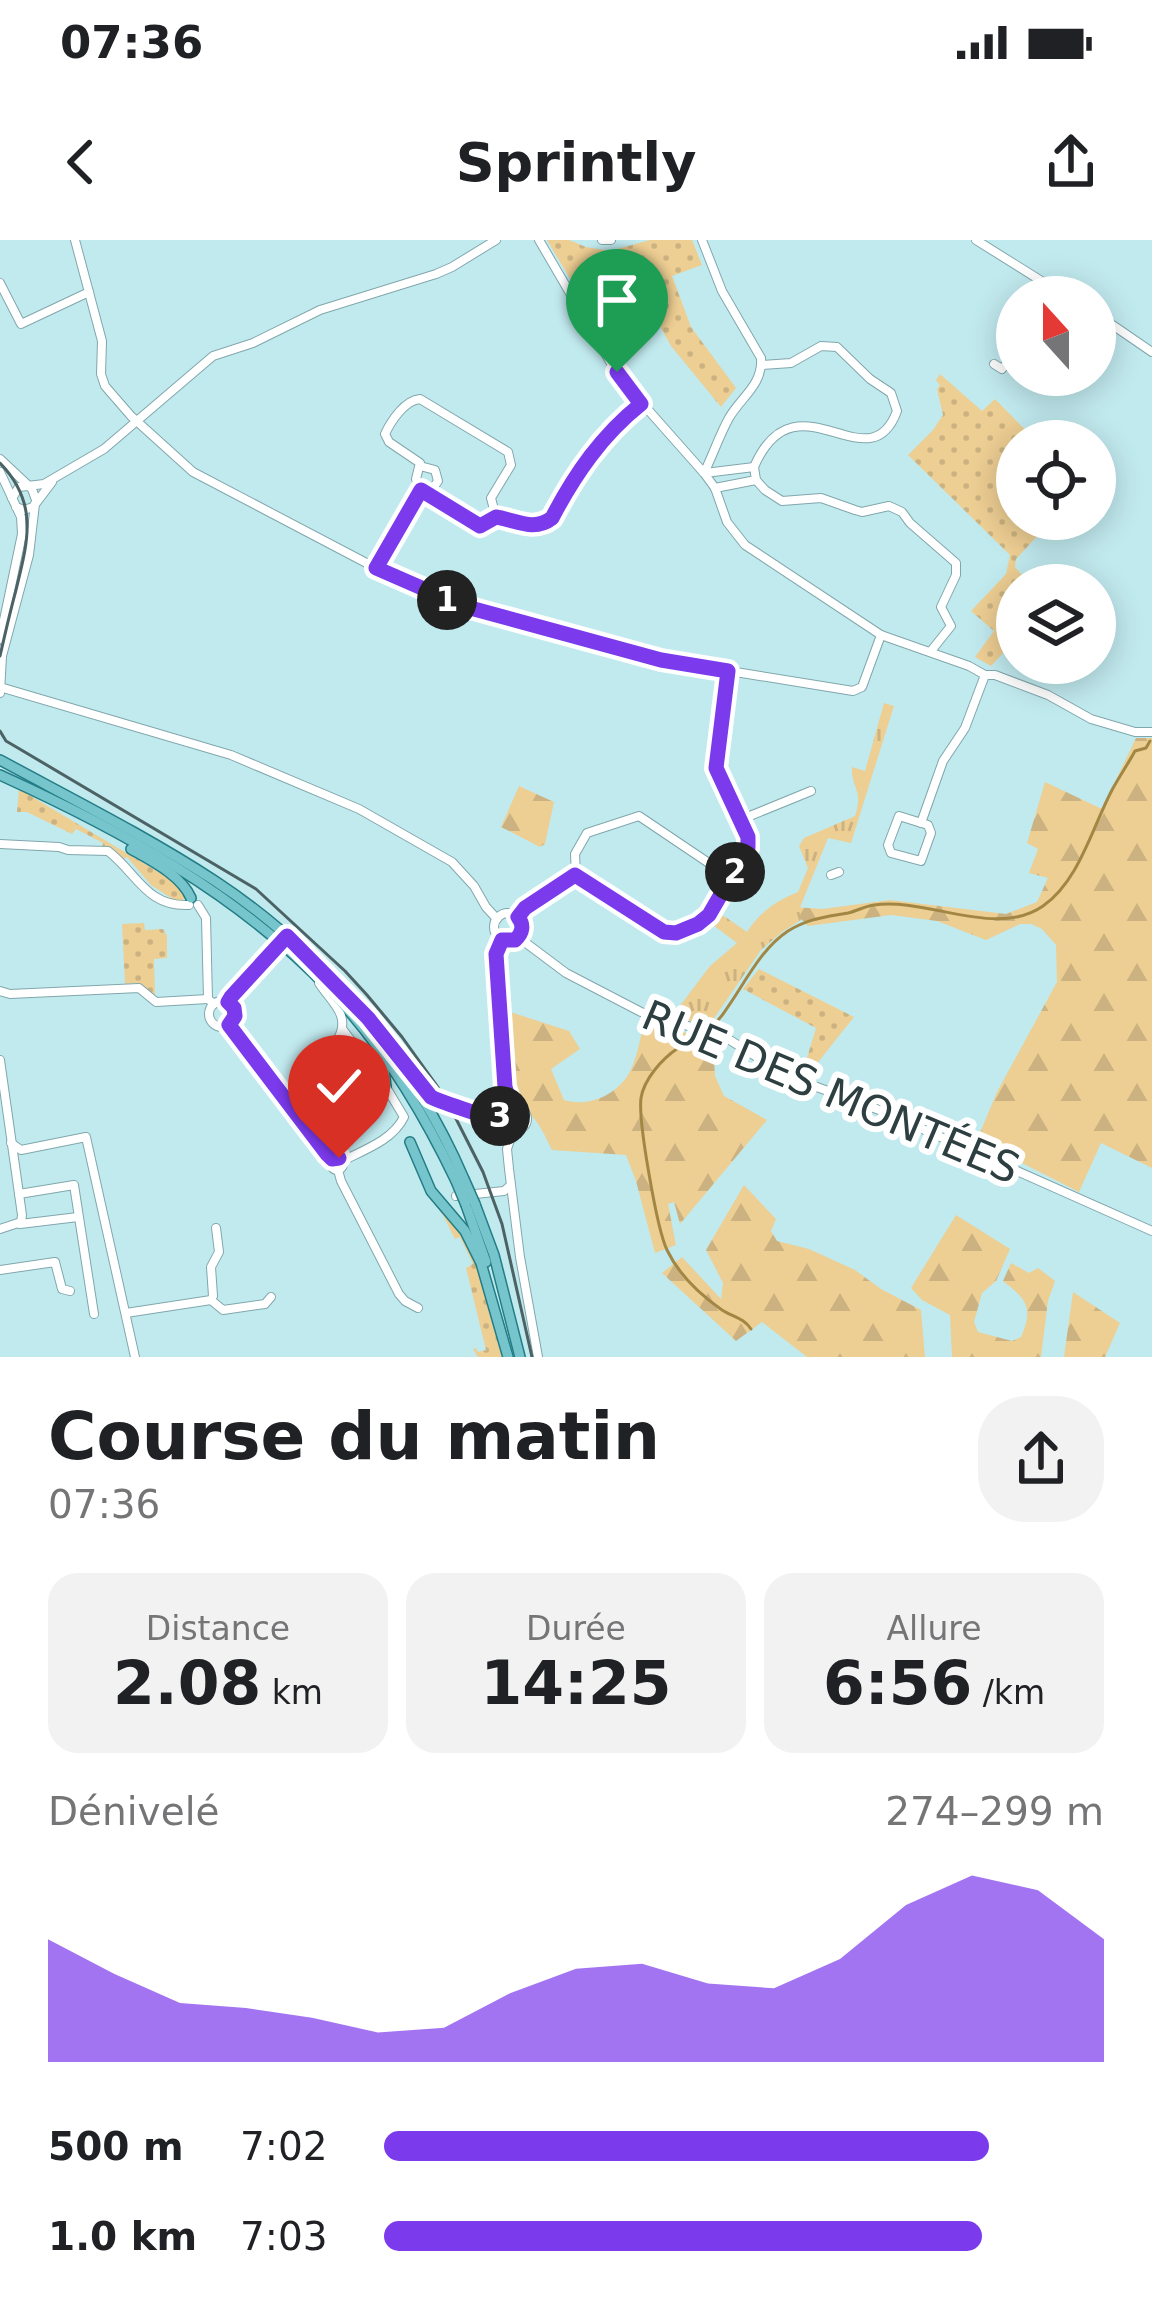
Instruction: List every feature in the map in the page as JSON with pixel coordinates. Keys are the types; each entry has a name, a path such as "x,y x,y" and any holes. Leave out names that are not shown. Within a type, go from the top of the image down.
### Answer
{"main road":[{"path":"0,759 187,887 193,903"},
{"path":"0,759 215,881 283,939 353,1017 414,1101 460,1179"},
{"path":"0,775 72,799"},
{"path":"31,783 172,865 318,965 382,1033 434,1100 491,1118 509,1109"},
{"path":"354,1005 434,1119 494,1255 520,1357"},
{"path":"381,1056 386,1088"},
{"path":"410,1142 431,1191 465,1231 482,1263 509,1357"},
{"path":"471,1205 509,1357"}],"street":[{"path":"75,240 102,341 103,381 138,421 194,472 376,568 463,606 661,660 859,691 880,635"},
{"path":"13,502 19,487 56,478 104,449 213,356 253,343 320,310 436,274 496,240"},
{"path":"539,240 619,377 704,473 727,522 763,560 880,635 1048,695 1091,718 1135,732 1152,732"},
{"path":"602,240 611,240"},
{"path":"702,240 722,292 762,365 704,473"},
{"path":"976,240 1031,276"},
{"path":"0,283 21,324 88,292"},
{"path":"1116,327 1152,352"},
{"path":"762,365 791,363 821,346 837,347 891,392 897,411 892,424 871,439 855,440 820,426 797,427 771,439 754,467 756,480 782,500 820,498 862,512 889,506 902,512 956,562 956,575 941,608 951,626 930,652"},
{"path":"376,568 425,492 439,481 435,470 420,466 382,434 410,400 420,399 508,452 511,465 491,498 496,517"},
{"path":"496,517 531,526 546,523 585,460 641,404"},
{"path":"0,459 35,492 36,502 29,555 2,656 1,689 231,755 339,800 452,862 496,919"},
{"path":"420,466 416,478 425,492 476,524 485,525 496,517"},
{"path":"704,473 754,467"},
{"path":"0,472 21,521 19,555 0,639"},
{"path":"13,502 26,510 56,478"},
{"path":"715,488 756,480"},
{"path":"575,875 664,932 676,933 709,915 748,848 748,837 716,768 728,671"},
{"path":"921,823 943,761 965,728 985,675"},
{"path":"705,772 716,768"},
{"path":"740,820 811,790"},
{"path":"575,875 576,850 587,833 640,816 731,878"},
{"path":"899,816 921,823 931,833 921,861 910,863 891,853 888,845 899,816"},
{"path":"0,844 112,852 151,895 166,904 193,903 206,918 210,1012 218,1026 234,1019 228,1002"},
{"path":"518,917 575,875"},
{"path":"504,914 518,917 522,924 518,937 502,940 494,931 496,919 504,914"},
{"name":"RUE DES MONTÉES","path":"518,937 566,973 641,1012 737,1043 788,1076 882,1112 1152,1231"},
{"path":"228,1002 283,939"},
{"path":"502,940 496,954 505,1087 509,1126 518,1132"},
{"path":"311,972 342,1014 340,1035 386,1088 404,1117 389,1136 338,1163"},
{"path":"1,1004 5,992 139,988 153,1000 228,1002"},
{"path":"229,1025 338,1163 340,1181 398,1294 418,1308"},
{"path":"0,1060 22,1215 19,1224"},
{"path":"509,1109 522,1110 526,1120 507,1149 538,1357"},
{"path":"389,1136 402,1134 410,1142"},
{"path":"11,1143 21,1150 86,1137 135,1357"},
{"path":"19,1194 74,1185 94,1314"},
{"path":"456,1196 504,1191 511,1186"},
{"path":"0,1229 78,1216"},
{"path":"211,1300 211,1267 219,1252 216,1228"},
{"path":"0,1270 55,1262 58,1283 70,1291"},
{"path":"126,1313 211,1300 223,1310 265,1304 271,1297"}],"green space":[{"path":"547,240 569,240 610,251 650,240 692,240 702,265 672,276 691,327 736,388 721,407 671,346 623,260 575,287"},
{"path":"940,374 982,411 995,399 1016,420 996,420 996,540 1034,540 1015,564 1008,564 1010,555 908,455 943,415 936,380"},
{"path":"996,585 996,661 991,666 975,657 994,631 971,611"},
{"path":"884,703 894,706 851,843 828,838 799,910 801,920 761,950 708,1027 673,1015 710,966 737,943 713,925 721,914 747,932 769,908 798,892 808,868 799,846 804,838 855,816 858,800 852,767 865,771"},
{"path":"1136,738 1152,738 1152,1168 1101,1143 1079,1192 977,1140 997,1092 1057,982 1056,945 1042,929 1020,924 986,940 937,921 891,915 808,926 794,912 795,907 822,909 890,900 1006,914 1037,902 1048,878 1029,873 1038,849 1027,843 1045,782 1102,809"},
{"path":"519,786 554,802 545,844 540,847 501,827"},
{"path":"19,789 180,885 187,896 169,902 171,898 151,885 127,857 123,860 113,849 102,848 103,843 76,829 72,834 27,812 17,812"},
{"path":"144,923 145,930 163,929 167,936 167,958 154,959 155,997 139,983 125,984 122,924"},
{"path":"759,969 854,1017 807,1076 802,1074 816,1028 743,989"},
{"path":"504,1010 569,1031 580,1049 551,1069 564,1100 590,1101 620,1085 633,1065 645,1019 695,1036 714,1059 724,1096 767,1120 680,1224 674,1202 668,1204 676,1245 655,1253 626,1155 552,1150 533,1117 514,1105"},
{"path":"744,1185 776,1219 771,1231 777,1241 809,1249 855,1270 921,1310 925,1357 807,1357 762,1322 736,1341 662,1273 682,1257 721,1299 723,1283 706,1250"},
{"path":"429,1197 465,1234 489,1293 502,1357 478,1357 473,1349 486,1350 466,1268 473,1264 460,1237 455,1239"},
{"path":"956,1215 1010,1249 996,1281 982,1293 974,1322 978,1332 1012,1341 1021,1337 1026,1304 1003,1281 1011,1263 1029,1273 1038,1268 1055,1281 1041,1357 952,1357 950,1315 922,1300 911,1288"},
{"path":"1073,1292 1120,1323 1105,1357 1064,1357"}],"waterway":[{"path":"751,1329 698,1291 667,1250 642,1128 641,1098 650,1077 672,1053 714,1025 763,954 803,923 874,905 1004,919 1043,906 1075,868 1135,751 1146,748 1150,741"}],"tram line":[{"path":"0,463 21,493 27,523 0,656"},
{"path":"0,731 6,741 256,889 367,995 445,1097 483,1172 502,1224 532,1357"}],"route":[{"path":"339,1158 327,1154 229,1025 235,1016 228,1002 231,997 287,936 368,1018 431,1097 491,1118 512,1108 505,1087 496,954 502,940 515,940 521,933 518,917 525,908 575,875 664,932 676,933 709,915 745,857 748,837 716,768 728,671 661,660 463,606 376,568 421,490 480,526 496,517 531,526 546,523 585,460 641,404 617,372"}]}
